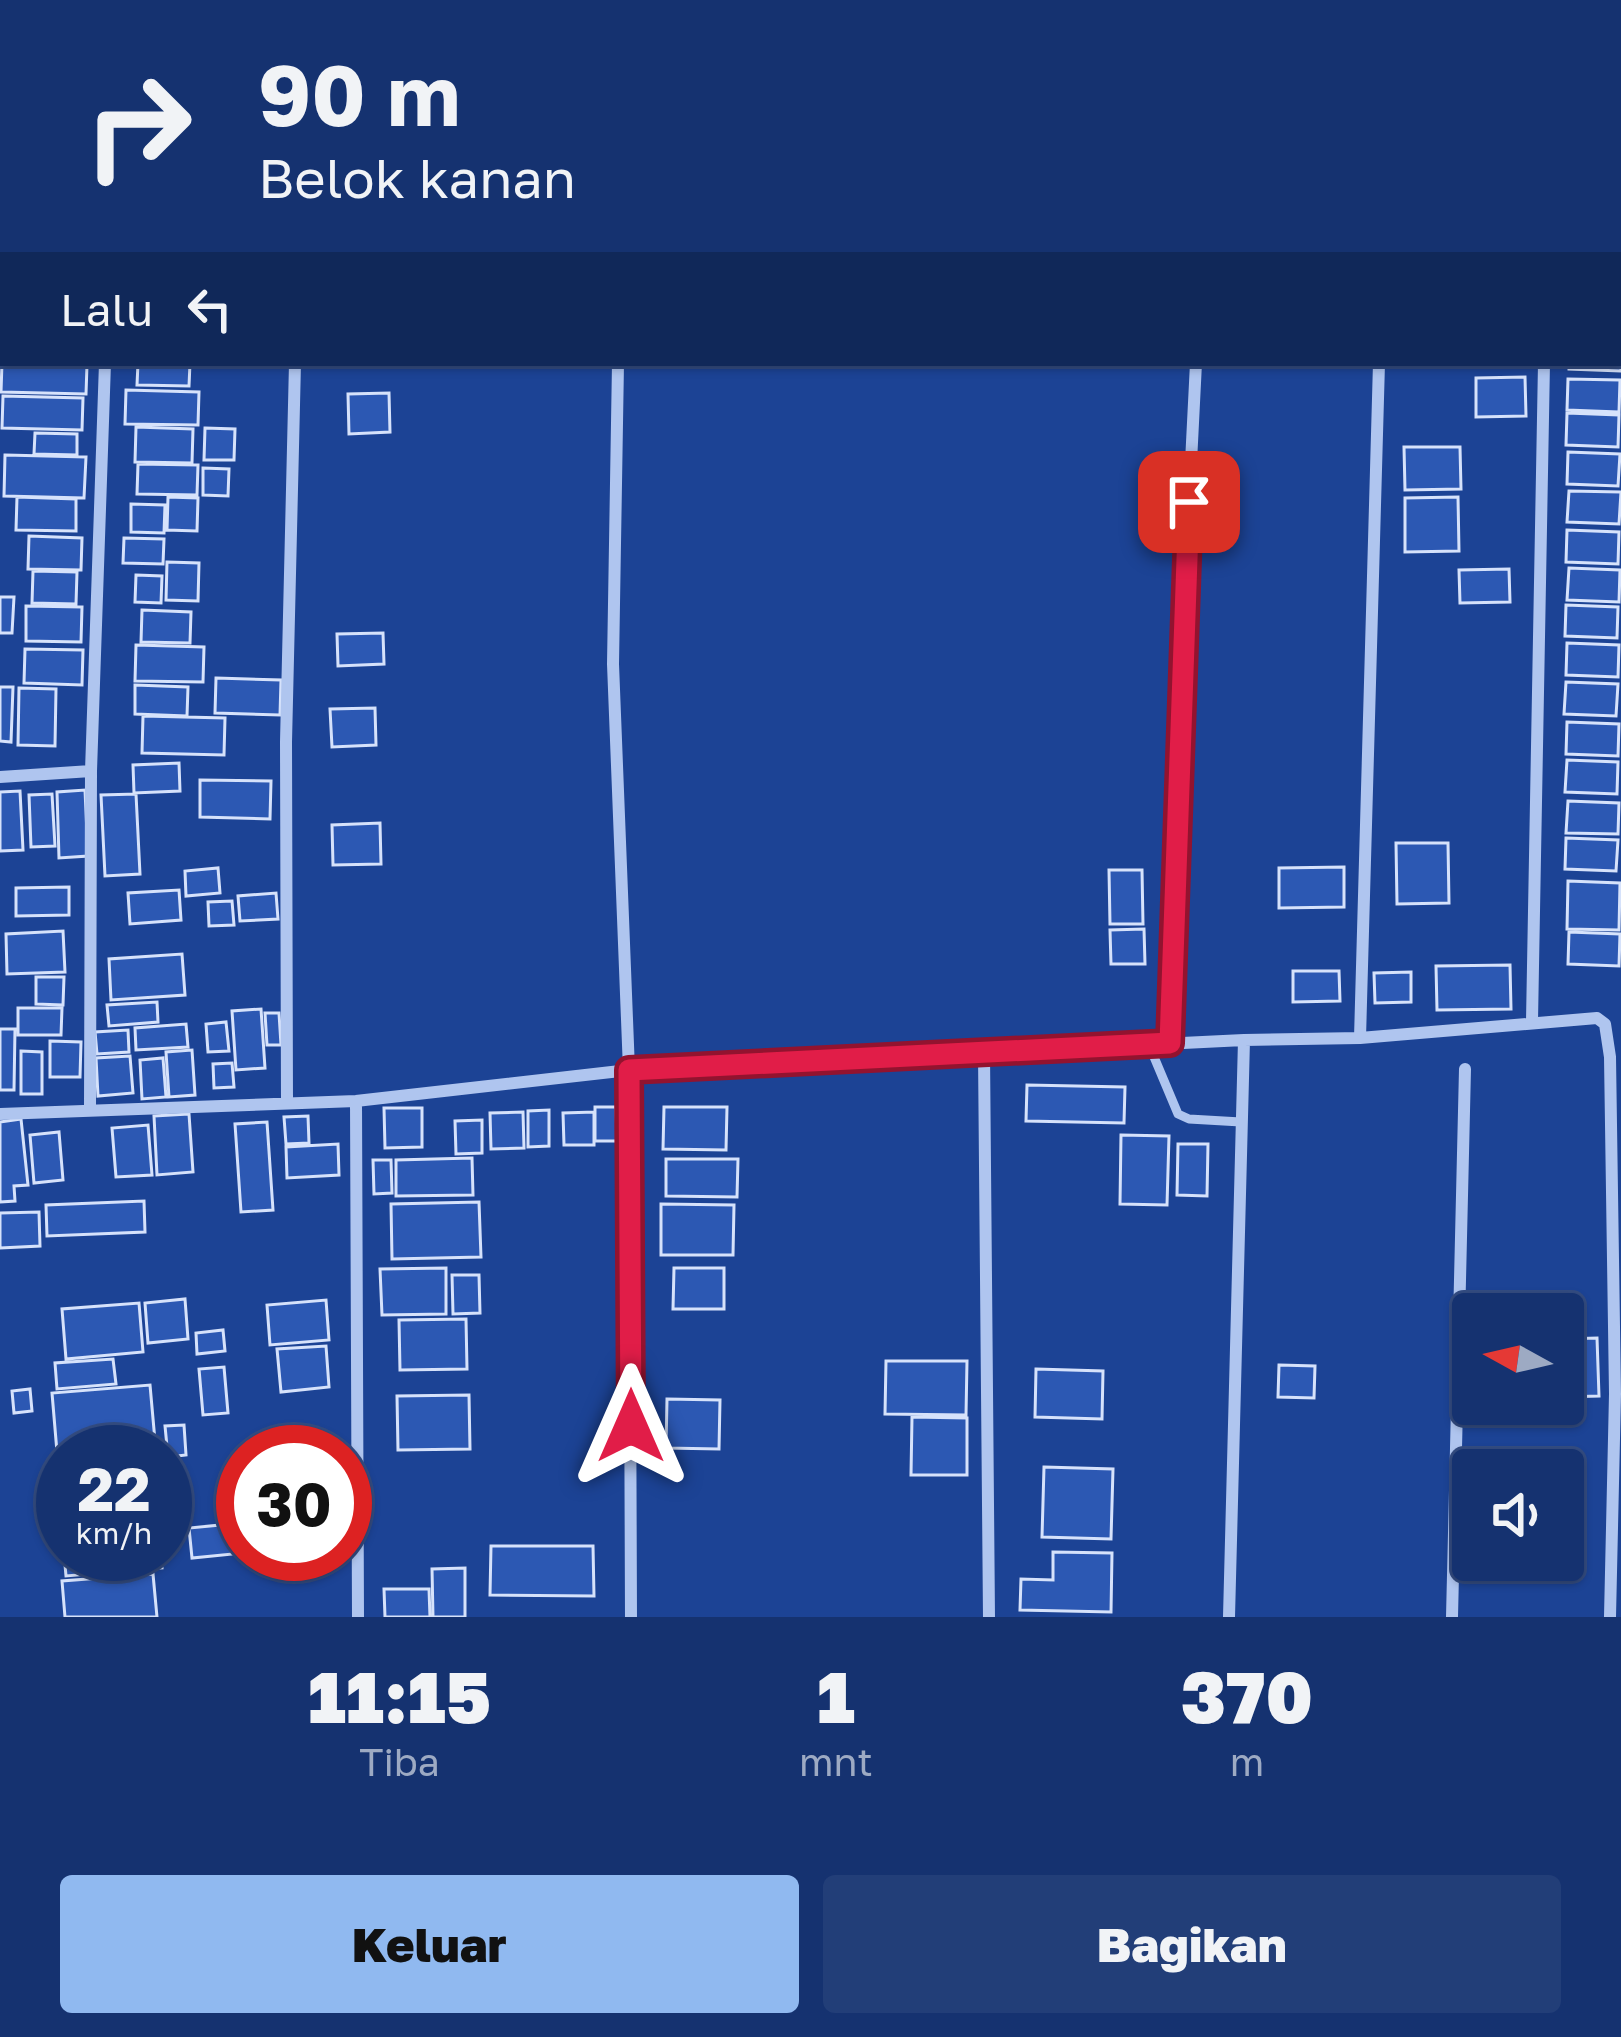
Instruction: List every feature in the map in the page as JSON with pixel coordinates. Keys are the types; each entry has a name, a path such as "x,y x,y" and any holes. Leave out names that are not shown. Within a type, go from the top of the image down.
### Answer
{"street":[{"path":"90,1109 92,771 105,366"},
{"path":"287,1103 286,742 295,366"},
{"path":"618,366 613,664 629,1070 631,1617"},
{"path":"1170,1043 1196,366"},
{"path":"1360,1038 1379,366"},
{"path":"1532,1021 1544,366"},
{"path":"0,777 92,771"},
{"path":"0,1114 356,1101 629,1070 1360,1038 1597,1018 1605,1024 1607,1034 1618,1395 1617,1540 1610,1617"},
{"path":"1229,1617 1244,1040"},
{"path":"984,1053 989,1617"},
{"path":"1452,1617 1465,1069"},
{"path":"356,1101 358,1617"}],"lane":[{"path":"1149,1046 1178,1114 1241,1122"}],"building":[{"path":"2,366 87,366 86,394 1,392"},
{"path":"138,366 190,366 189,386 137,385"},
{"path":"1569,366 1621,366 1621,371"},
{"path":"1525,377 1526,416 1476,417 1476,378"},
{"path":"1568,379 1620,380 1619,412 1567,410"},
{"path":"126,390 199,392 198,425 125,424"},
{"path":"389,393 390,432 349,434 348,394"},
{"path":"3,396 83,398 82,430 2,428"},
{"path":"1567,413 1619,415 1618,447 1566,445"},
{"path":"136,427 193,429 192,463 135,462"},
{"path":"205,428 235,429 234,460 204,460"},
{"path":"35,433 77,434 77,455 34,454"},
{"path":"1404,447 1460,447 1461,489 1405,490"},
{"path":"1568,452 1620,454 1618,486 1567,484"},
{"path":"5,455 86,457 84,498 4,496"},
{"path":"138,464 198,465 197,495 137,494"},
{"path":"203,468 229,469 228,496 203,495"},
{"path":"1569,491 1621,492 1619,524 1567,522"},
{"path":"17,497 76,499 76,531 16,530"},
{"path":"168,497 198,498 197,531 167,530"},
{"path":"1458,497 1459,551 1405,552 1405,498"},
{"path":"131,504 165,505 164,533 131,532"},
{"path":"1567,530 1619,532 1618,564 1566,562"},
{"path":"29,536 82,538 81,570 28,569"},
{"path":"124,538 164,539 163,564 123,563"},
{"path":"167,562 199,563 198,601 166,600"},
{"path":"1569,568 1620,570 1619,602 1567,600"},
{"path":"1509,569 1510,602 1460,603 1459,570"},
{"path":"33,571 77,572 76,604 32,603"},
{"path":"136,575 162,576 161,603 135,602"},
{"path":"0,597 14,597 12,633 0,633"},
{"path":"1566,605 1618,607 1617,638 1565,636"},
{"path":"26,606 82,607 81,642 26,641"},
{"path":"142,610 191,612 190,643 141,642"},
{"path":"383,633 384,664 338,666 337,634"},
{"path":"1567,643 1619,645 1618,677 1566,675"},
{"path":"136,645 204,647 203,682 135,681"},
{"path":"25,649 83,650 82,685 24,683"},
{"path":"216,678 281,680 280,715 215,713"},
{"path":"1566,682 1618,684 1616,716 1564,714"},
{"path":"135,685 188,687 187,716 135,714"},
{"path":"0,687 13,687 11,742 0,741"},
{"path":"19,688 56,689 55,746 18,745"},
{"path":"375,708 376,745 332,747 330,709"},
{"path":"143,716 225,718 224,755 142,753"},
{"path":"1567,722 1619,724 1618,756 1566,754"},
{"path":"1567,760 1618,762 1617,794 1565,792"},
{"path":"179,763 180,791 134,793 133,765"},
{"path":"200,780 271,781 270,819 200,817"},
{"path":"85,790 88,856 59,858 57,792"},
{"path":"20,791 23,850 0,851 0,792"},
{"path":"52,794 55,846 31,847 29,795"},
{"path":"136,794 140,874 105,876 101,795"},
{"path":"1568,801 1619,803 1618,834 1566,833"},
{"path":"380,823 381,864 333,865 332,825"},
{"path":"1566,838 1618,840 1616,871 1565,869"},
{"path":"1396,843 1448,843 1449,903 1397,904"},
{"path":"1344,867 1344,907 1279,908 1279,868"},
{"path":"218,868 220,893 186,896 185,871"},
{"path":"1109,870 1142,870 1143,924 1110,924"},
{"path":"1568,881 1620,883 1619,930 1567,929"},
{"path":"69,887 69,915 16,916 16,888"},
{"path":"179,890 181,920 130,924 128,893"},
{"path":"276,893 278,919 240,921 238,896"},
{"path":"232,901 234,925 209,926 208,902"},
{"path":"1144,929 1145,964 1111,964 1110,930"},
{"path":"63,931 65,972 7,974 6,934"},
{"path":"1569,932 1620,934 1619,966 1568,964"},
{"path":"182,954 185,995 111,1000 109,959"},
{"path":"1510,965 1511,1009 1437,1010 1436,966"},
{"path":"1293,971 1339,971 1340,1001 1293,1002"},
{"path":"1411,972 1411,1002 1375,1003 1374,973"},
{"path":"36,977 64,977 63,1005 36,1004"},
{"path":"157,1002 158,1022 109,1026 107,1005"},
{"path":"18,1008 62,1008 61,1035 18,1035"},
{"path":"261,1009 265,1068 236,1070 232,1011"},
{"path":"265,1013 279,1013 281,1045 267,1045"},
{"path":"226,1022 229,1051 208,1052 206,1024"},
{"path":"186,1024 188,1047 136,1050 135,1028"},
{"path":"0,1029 15,1029 14,1090 0,1090"},
{"path":"128,1030 129,1052 97,1054 95,1032"},
{"path":"50,1041 81,1042 80,1077 50,1077"},
{"path":"192,1050 195,1095 169,1097 166,1052"},
{"path":"21,1051 42,1052 42,1094 21,1094"},
{"path":"130,1056 133,1093 98,1096 96,1058"},
{"path":"163,1058 166,1097 142,1099 140,1060"},
{"path":"232,1063 234,1087 214,1088 213,1064"},
{"path":"1027,1085 1125,1087 1124,1123 1026,1121"},
{"path":"595,1107 616,1107 617,1141 595,1141"},
{"path":"664,1107 727,1107 726,1150 663,1149"},
{"path":"384,1108 422,1108 422,1147 385,1148"},
{"path":"549,1110 549,1146 528,1147 528,1111"},
{"path":"523,1112 524,1148 491,1149 490,1113"},
{"path":"594,1112 594,1145 564,1145 563,1113"},
{"path":"189,1114 193,1172 157,1175 154,1116"},
{"path":"308,1116 309,1143 286,1144 284,1117"},
{"path":"21,1119 28,1185 14,1186 15,1201 0,1202 0,1122"},
{"path":"482,1120 482,1153 456,1154 455,1121"},
{"path":"267,1122 273,1210 241,1212 235,1124"},
{"path":"148,1125 152,1175 116,1177 112,1128"},
{"path":"59,1132 63,1180 34,1183 30,1135"},
{"path":"1121,1135 1169,1136 1167,1205 1120,1204"},
{"path":"338,1144 339,1175 287,1178 286,1147"},
{"path":"1178,1144 1208,1144 1207,1196 1177,1195"},
{"path":"472,1158 473,1195 396,1196 396,1160"},
{"path":"666,1159 738,1159 737,1197 666,1196"},
{"path":"373,1160 391,1160 392,1193 374,1194"},
{"path":"144,1201 145,1232 47,1236 46,1205"},
{"path":"479,1202 481,1257 392,1259 391,1204"},
{"path":"661,1204 734,1205 733,1255 661,1255"},
{"path":"39,1212 40,1246 0,1248 0,1213"},
{"path":"446,1268 446,1314 382,1315 380,1269"},
{"path":"674,1268 724,1268 724,1309 673,1309"},
{"path":"452,1275 479,1275 480,1313 453,1314"},
{"path":"185,1299 188,1339 148,1343 145,1303"},
{"path":"326,1300 329,1340 270,1345 267,1305"},
{"path":"139,1303 143,1352 66,1359 62,1309"},
{"path":"466,1319 467,1369 400,1370 399,1320"},
{"path":"223,1330 225,1351 197,1354 196,1333"},
{"path":"1584,1338 1597,1338 1599,1396 1584,1396"},
{"path":"326,1346 329,1387 281,1392 277,1349"},
{"path":"113,1359 116,1384 57,1389 55,1363"},
{"path":"886,1361 967,1361 966,1415 885,1414"},
{"path":"1279,1365 1315,1366 1314,1398 1278,1397"},
{"path":"224,1367 228,1413 203,1415 199,1369"},
{"path":"1036,1369 1103,1371 1102,1419 1035,1417"},
{"path":"150,1385 154,1425 55,1425 52,1393"},
{"path":"30,1389 32,1411 14,1413 12,1391"},
{"path":"469,1395 470,1449 398,1450 397,1396"},
{"path":"667,1399 720,1400 719,1449 666,1448"},
{"path":"912,1417 967,1418 967,1475 911,1475"},
{"path":"1044,1467 1113,1469 1111,1539 1042,1537"},
{"path":"216,1525 216,1556 192,1558 192,1528"},
{"path":"491,1546 593,1546 594,1596 490,1595"},
{"path":"1053,1552 1112,1553 1111,1612 1020,1610 1021,1579 1053,1580"},
{"path":"465,1568 465,1617 433,1617 432,1569"},
{"path":"62,1581 154,1581 157,1617 65,1617"},
{"path":"384,1589 429,1589 430,1617 385,1617"}],"route":[{"path":"631,1426 629,1070 1170,1043 1189,502"}]}
